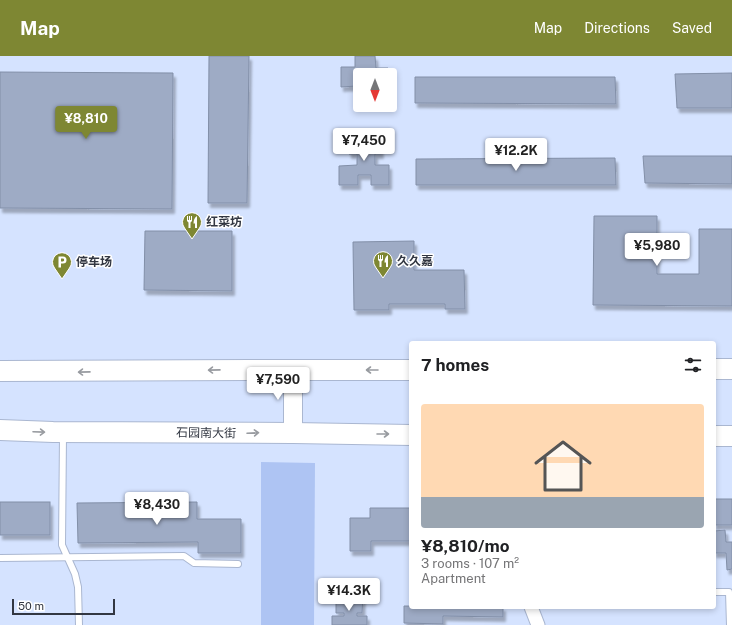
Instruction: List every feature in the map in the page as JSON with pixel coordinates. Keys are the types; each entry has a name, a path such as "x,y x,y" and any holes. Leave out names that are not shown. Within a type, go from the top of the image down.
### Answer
{"main road":[{"path":"716,369 732,369"},
{"path":"0,371 409,370"},
{"name":"石园南大街","path":"0,430 63,432 409,435"},
{"path":"716,436 732,436"}],"street":[{"path":"292,370 293,433"},
{"path":"532,609 538,625"}],"lane":[{"path":"63,432 62,545 76,574 78,587 79,625"},
{"path":"0,558 184,556 194,563 238,564"},
{"path":"716,592 729,592 730,625"}],"shaded area":[{"path":"261,462 315,463 314,625 261,625"}],"building":[{"path":"209,56 249,56 247,203 208,203"},
{"path":"355,56 375,56 376,68 353,68 353,86 341,87 341,67 355,67"},
{"path":"0,72 173,73 172,209 0,208"},
{"path":"732,73 732,108 677,108 675,74"},
{"path":"415,77 615,77 616,104 415,103"},
{"path":"348,135 380,136 381,154 375,154 375,165 389,165 389,185 371,185 371,175 358,175 358,185 339,185 339,166 357,165 357,154 349,154"},
{"path":"643,156 732,156 732,184 645,183"},
{"path":"615,158 616,185 416,185 416,159"},
{"path":"594,216 657,216 657,274 699,274 699,229 732,229 732,306 593,305"},
{"path":"145,231 232,231 232,291 144,290"},
{"path":"414,241 414,270 464,270 465,309 445,309 445,304 389,304 389,310 354,310 353,242"},
{"path":"716,499 732,499 732,525 716,525"},
{"path":"0,502 50,502 50,535 0,535"},
{"path":"197,502 197,519 241,519 241,553 198,553 198,542 78,543 77,503"},
{"path":"370,508 409,508 409,541 371,541 371,551 350,551 350,518 370,518"},
{"path":"725,530 726,542 732,542 732,569 727,570 726,553 716,553 716,531"},
{"path":"336,597 363,597 362,613 357,613 357,616 367,616 367,625 332,625 332,616 344,616 344,613 336,613"},
{"path":"404,606 409,606 409,609 503,609 503,617 443,616 443,624 404,623"}],"place":[{"name":"红菜坊","path":"192,239"},
{"name":"久久嘉","path":"383,278"},
{"name":"停车场","path":"62,279"}]}
